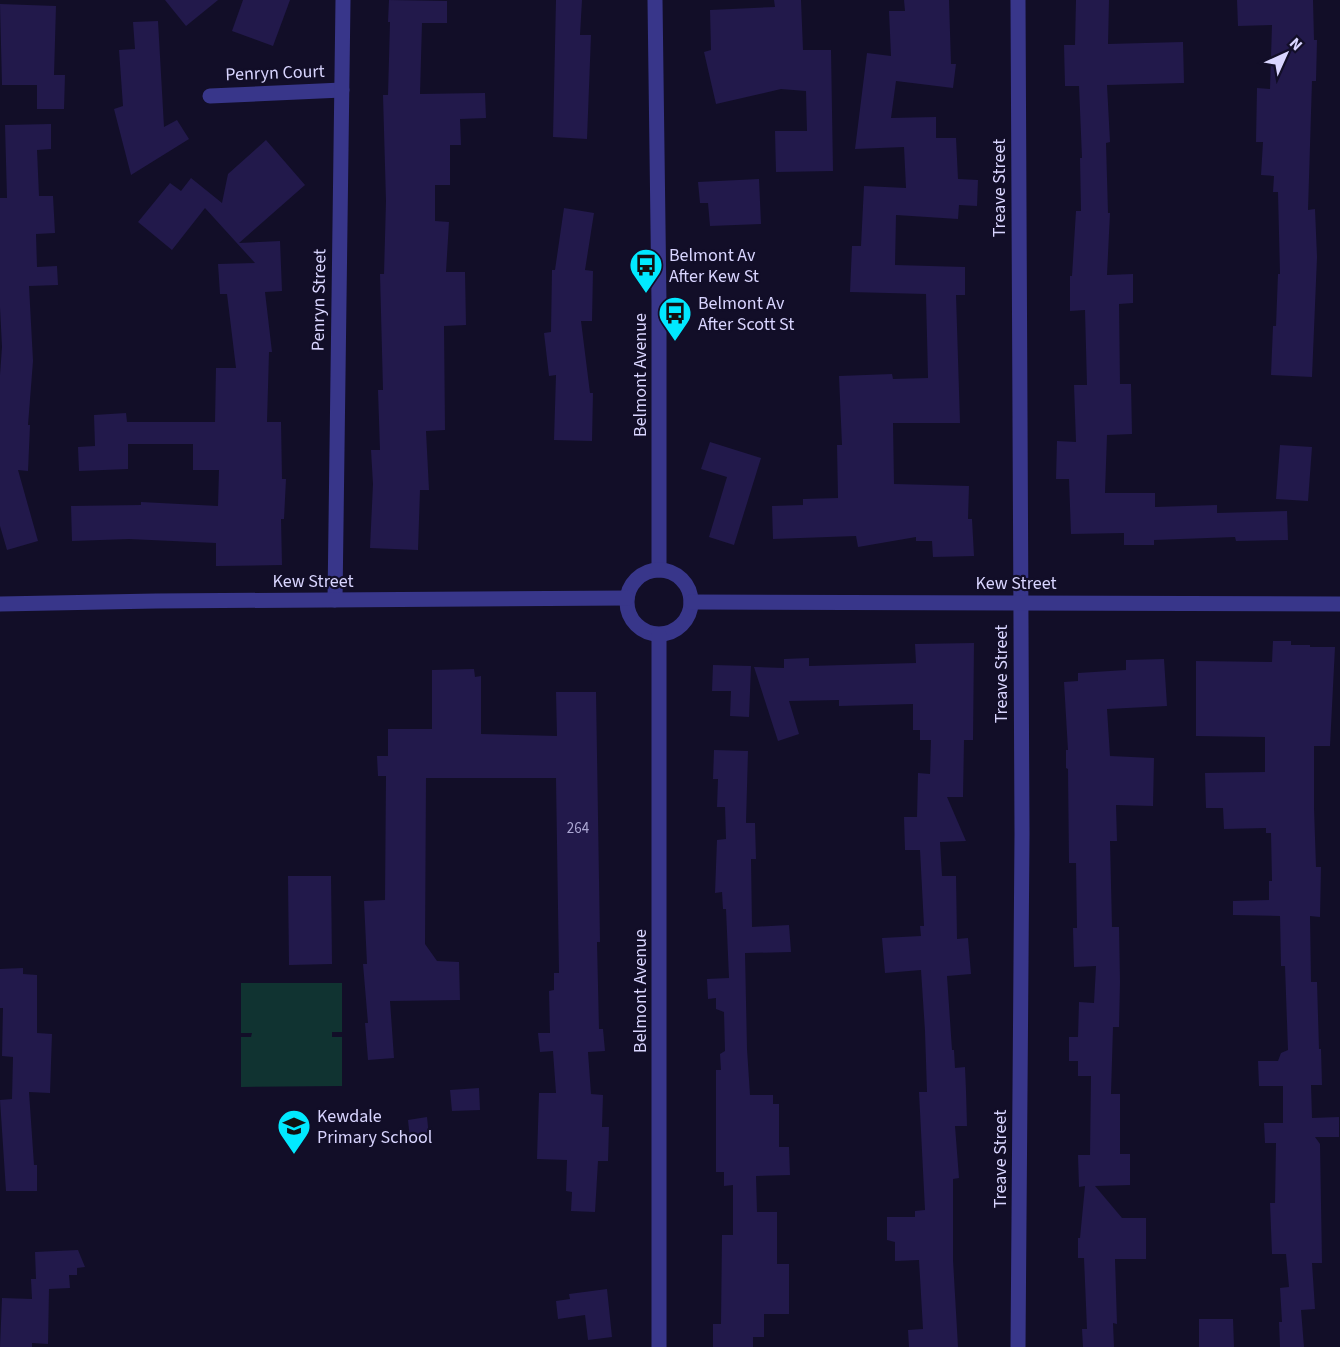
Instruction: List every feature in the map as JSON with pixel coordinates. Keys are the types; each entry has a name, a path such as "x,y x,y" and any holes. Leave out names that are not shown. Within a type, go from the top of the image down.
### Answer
{"street":[{"name":"Penryn Street","path":"335,600 343,0"},
{"name":"Belmont Avenue","path":"655,0 659,302 659,570"},
{"name":"Treave Street","path":"1018,0 1022,846 1018,1347"},
{"name":"Penryn Court","path":"210,96 342,90"},
{"path":"659,570 678,576 685,583 692,602 686,621 669,633 659,635 648,633 632,619 627,598 634,582 650,572 659,570"},
{"name":"Kew Street","path":"0,604 627,598"},
{"name":"Kew Street","path":"692,602 1340,604"},
{"name":"Belmont Avenue","path":"659,635 659,1347"}],"green space":[{"path":"241,983 342,983 342,1032 332,1032 332,1037 342,1037 342,1086 241,1087 241,1037 251,1037 252,1033 241,1033"}],"building":[{"path":"165,0 218,0 186,26"},
{"path":"243,0 290,0 273,46 232,31"},
{"path":"389,0 447,1 447,23 422,23 420,94 485,93 486,118 460,119 461,145 450,145 450,185 435,185 435,221 449,222 446,272 465,272 466,325 444,326 445,430 426,431 429,490 420,490 418,550 370,548 373,484 371,450 380,450 378,390 383,390 380,274 384,274 386,201 383,95 388,95"},
{"path":"556,0 582,0 580,35 591,35 587,139 553,137"},
{"path":"774,0 801,0 803,50 831,50 833,171 776,172 775,131 807,131 806,91 781,89 716,104 704,52 711,50 710,10 775,7"},
{"path":"904,0 949,0 951,64 956,64 953,88 896,81 891,118 936,117 936,138 956,138 958,179 978,180 977,206 959,205 958,219 896,215 895,265 965,267 965,295 956,295 960,423 893,423 894,484 969,486 968,519 972,519 974,556 933,557 932,541 916,541 916,537 858,547 856,536 773,539 772,506 803,505 803,499 838,498 837,445 842,445 839,376 892,374 893,379 928,378 926,294 850,292 852,246 861,246 864,186 906,188 904,147 855,149 867,53 891,56 889,11 905,11"},
{"path":"1076,0 1109,0 1108,44 1183,42 1184,83 1107,85 1110,142 1106,143 1108,213 1110,213 1107,275 1133,274 1133,303 1119,304 1120,384 1131,384 1132,434 1107,435 1105,493 1155,493 1155,507 1217,505 1217,513 1287,511 1288,540 1236,541 1235,537 1154,540 1154,545 1124,545 1124,533 1071,534 1069,479 1056,479 1057,441 1076,442 1074,385 1087,385 1085,310 1070,311 1070,276 1072,276 1076,211 1081,211 1080,158 1082,158 1079,86 1065,86 1064,45 1075,45"},
{"path":"1237,0 1313,0 1314,40 1317,40 1316,81 1312,81 1308,210 1315,209 1317,257 1312,377 1271,375 1273,326 1276,326 1278,274 1280,274 1278,192 1273,192 1274,176 1261,175 1263,142 1256,142 1257,88 1270,89 1272,25 1238,26"},
{"path":"0,4 56,6 54,75 65,75 64,109 37,109 37,85 2,85"},
{"path":"158,21 164,127 177,120 189,139 131,175 114,109 123,106 119,50 135,49 133,22"},
{"path":"51,124 51,149 37,150 39,196 53,196 55,233 36,234 37,267 57,266 58,285 29,286 33,361 28,425 30,425 28,471 18,470 38,541 7,550 0,526 2,347 0,198 7,198 5,125"},
{"path":"266,140 305,185 239,243 280,241 282,291 265,292 272,352 269,352 267,422 281,422 282,479 286,479 284,519 281,519 282,565 216,566 216,543 129,539 72,541 71,506 141,505 141,502 218,506 219,470 193,470 193,444 128,444 128,469 79,471 78,447 95,446 94,415 126,413 127,422 215,422 216,368 236,368 227,294 220,294 218,264 255,263 205,208 172,250 138,222 170,183 181,191 191,178 222,203 228,174"},
{"path":"759,179 761,224 710,226 708,203 700,203 698,182"},
{"path":"564,208 594,213 585,270 593,271 592,321 581,321 590,393 593,393 592,441 554,440 556,375 549,376 544,333 551,332 552,270 555,270"},
{"path":"710,442 761,458 734,545 709,537 727,477 701,469"},
{"path":"1280,445 1312,447 1308,501 1276,499"},
{"path":"1273,641 1291,641 1291,645 1310,645 1310,647 1335,647 1330,746 1314,746 1316,867 1321,867 1320,917 1310,916 1311,982 1317,982 1322,1085 1311,1085 1312,1118 1339,1117 1339,1137 1315,1137 1320,1144 1322,1263 1312,1263 1315,1309 1301,1310 1304,1347 1280,1347 1279,1322 1282,1322 1280,1288 1289,1287 1286,1254 1272,1254 1270,1203 1275,1203 1276,1143 1265,1143 1264,1123 1283,1123 1283,1086 1259,1086 1258,1061 1278,1061 1281,1053 1288,1050 1285,966 1281,966 1280,916 1233,915 1233,901 1269,900 1269,881 1272,881 1271,833 1266,833 1266,828 1224,829 1223,808 1206,808 1205,773 1265,772 1265,737 1196,736 1196,661 1272,662"},
{"path":"974,643 973,740 964,740 963,797 947,797 966,841 940,842 942,876 956,876 957,939 968,938 971,974 947,976 952,1050 954,1050 955,1068 965,1067 966,1091 967,1126 955,1126 959,1178 953,1179 953,1260 958,1347 909,1347 908,1330 923,1329 919,1260 895,1261 895,1242 887,1240 887,1217 915,1217 915,1211 925,1210 919,1092 927,1092 921,970 885,973 882,938 921,936 920,926 924,926 920,850 905,850 904,817 917,817 918,773 930,774 931,740 920,740 920,730 913,730 913,704 839,706 839,700 789,701 799,734 778,741 754,667 784,668 784,659 809,658 809,666 916,663 915,644"},
{"path":"1164,659 1167,706 1107,709 1110,756 1154,758 1153,806 1116,805 1117,841 1110,841 1112,927 1119,927 1120,982 1119,1027 1113,1027 1111,1094 1120,1094 1120,1154 1130,1154 1130,1185 1095,1186 1122,1218 1146,1218 1146,1259 1115,1259 1117,1324 1113,1323 1114,1347 1083,1347 1082,1329 1087,1329 1084,1258 1078,1258 1078,1238 1080,1238 1085,1186 1079,1187 1078,1155 1090,1155 1091,1076 1078,1076 1078,1061 1069,1061 1069,1037 1078,1037 1079,1002 1094,1003 1096,966 1074,967 1073,928 1077,928 1076,863 1069,863 1068,769 1066,768 1066,750 1068,750 1064,682 1078,681 1078,673 1126,670 1126,660"},
{"path":"713,665 751,666 749,717 730,716 731,691 712,691"},
{"path":"474,669 475,677 481,676 481,734 557,736 556,692 596,692 599,1029 603,1029 605,1051 588,1052 591,1094 603,1095 602,1127 609,1127 608,1161 598,1161 595,1212 571,1211 572,1192 566,1191 567,1160 537,1159 539,1093 556,1093 553,1051 540,1052 538,1033 550,1033 549,991 554,990 554,973 559,973 556,778 426,778 425,944 437,961 459,962 460,1000 390,1001 394,1058 368,1060 365,1023 368,1023 363,964 367,964 364,901 385,900 386,776 378,776 377,756 388,756 388,729 432,729 432,670"},
{"path":"714,750 748,751 746,823 755,823 756,859 751,859 752,927 789,925 791,952 745,953 750,1095 773,1095 773,1104 779,1104 779,1147 789,1147 790,1175 756,1176 757,1212 777,1212 777,1264 789,1264 789,1314 764,1314 764,1337 753,1337 753,1347 713,1347 713,1324 721,1324 722,1235 733,1235 733,1185 724,1186 724,1172 716,1172 716,1070 721,1070 720,1054 725,1051 724,1012 716,1009 716,998 708,999 707,979 729,978 726,909 723,909 722,892 715,893 717,840 726,839 725,807 717,807 718,779 713,779"},
{"path":"288,876 331,876 332,964 289,965"},
{"path":"23,968 23,974 37,975 37,1033 52,1034 50,1093 29,1092 34,1165 37,1165 37,1191 6,1191 0,1100 12,1099 13,1057 2,1056 3,1008 0,1008 0,969"},
{"path":"479,1088 480,1110 452,1111 450,1090"},
{"path":"427,1117 429,1137 410,1139 408,1120"},
{"path":"78,1250 85,1267 77,1268 77,1275 69,1275 70,1288 49,1289 48,1344 32,1343 32,1347 0,1347 2,1298 32,1299 31,1279 36,1279 35,1252"},
{"path":"607,1289 612,1337 588,1340 585,1315 558,1319 556,1301 570,1299 569,1294"},
{"path":"1199,1319 1233,1319 1234,1347 1199,1347"}],"place":[{"name":"Belmont Av After Kew St","path":"646,294"},
{"name":"Belmont Av After Scott St","path":"675,342"},
{"name":"Kewdale Primary School","path":"294,1155"}]}
